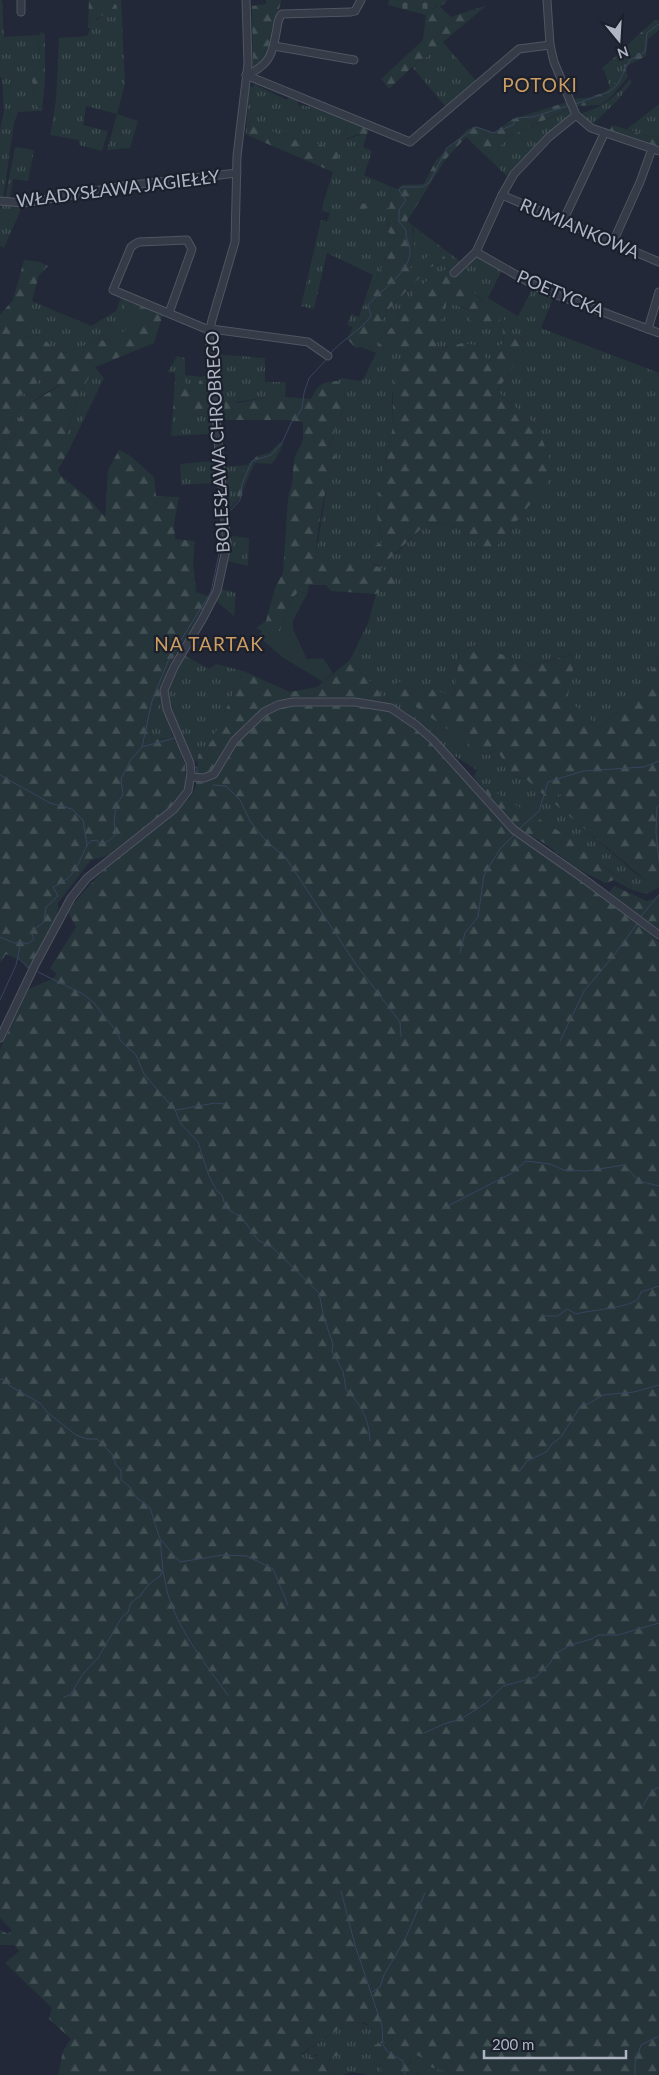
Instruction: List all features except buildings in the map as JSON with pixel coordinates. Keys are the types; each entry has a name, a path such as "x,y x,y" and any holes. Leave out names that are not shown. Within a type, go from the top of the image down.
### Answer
{"street":[{"path":"21,0 21,12"},
{"name":"BOLESŁAWA CHROBREGO","path":"191,777 190,763 167,709 164,690 174,667 204,618 217,591 227,545 215,394 209,345 210,329 235,242 236,172 248,40 246,0"},
{"path":"246,75 263,66 271,57 278,20 282,14 352,12 356,10 361,0"},
{"path":"547,0 550,45 556,67 576,115 591,128 604,134 655,150 613,242"},
{"path":"246,75 410,142 516,51 524,48 550,45"},
{"path":"274,46 354,60"},
{"path":"454,273 476,252 502,195 514,174 560,127 576,115"},
{"path":"563,222 604,134"},
{"name":"WŁADYSŁAWA JAGIEŁŁY","path":"0,201 26,203 124,186 236,172"},
{"name":"RUMIANKOWA","path":"502,195 659,262"},
{"path":"169,314 192,248 187,240 138,242 131,247 113,290 169,314 210,329 308,342 328,356"},
{"name":"POETYCKA","path":"476,252 542,289 659,333"},
{"path":"648,329 659,292"},
{"path":"0,1038 36,963 71,898 87,878 180,803 188,791 191,777 208,777 214,774 234,741 264,712 278,705 293,702 354,702 391,708 416,725 433,740 514,830 659,935"}],"green space":[{"path":"0,0 2,0 4,37 36,35 40,52 38,69 32,80 37,111 18,112 14,123 3,199 0,199 0,130 4,111 2,78 0,78"},
{"path":"89,0 111,0 117,6 116,14 112,17 103,15 97,18 91,28 88,27"},
{"path":"111,0 121,0 125,84 117,114 86,106 83,125 108,131 102,151 79,145 79,140 50,135 56,100 59,38 87,36 93,23 103,14 112,17 114,2"},
{"path":"266,0 281,0 270,53 258,67 253,67 252,6 266,4"},
{"path":"389,0 448,0 440,7 437,5 426,15 388,5"},
{"path":"438,5 451,17 487,5 443,42 448,48 439,48 412,67 389,89 381,79 423,40 426,15"},
{"path":"659,20 659,30 648,39 646,56 625,67 619,61 607,71 601,69 616,56 630,56 641,52 643,44 638,35 654,21"},
{"path":"40,32 45,34 45,80 42,111 37,111 32,80 38,69 40,58 36,35 40,35"},
{"path":"638,35 643,44 641,52 630,56 616,56"},
{"path":"439,48 448,48 477,82 447,108 412,67"},
{"path":"619,60 625,67 617,82 610,88 604,70 607,71"},
{"path":"625,67 628,77 609,99 600,105 576,106 573,99 591,97 605,92 615,82"},
{"path":"630,79 632,82 618,100 591,126 580,114 608,101"},
{"path":"254,84 287,100 289,96 298,100 298,105 319,108 348,120 342,139 367,134 363,147 372,151 364,175 392,187 389,209 360,203 359,210 366,208 387,214 388,232 395,238 367,300 365,319 352,329 352,327 347,325 351,314 359,317 373,275 327,253 314,309 301,306 321,220 327,222 330,213 322,211 323,204 340,149 332,149 294,140 289,135 274,133 267,125 250,121 247,135 249,87 253,87"},
{"path":"567,102 568,109 506,138 490,160 466,137 445,160 407,221 412,225 415,250 410,269 432,254 440,253 445,257 443,262 429,268 388,310 366,342 356,348 347,339 352,329 365,319 364,311 367,300 395,238 388,232 387,214 366,208 355,215 351,209 360,203 389,208 392,187 397,189 402,185 424,184 436,160 468,129 476,126 494,132 513,119"},
{"path":"659,104 659,136 651,137 627,129"},
{"path":"569,109 568,118 539,143 508,177 490,160 506,138"},
{"path":"117,114 138,121 130,148 107,150"},
{"path":"250,120 267,125 274,133 289,135 294,140 301,138 332,149 341,148 333,172 247,135"},
{"path":"348,120 370,127 367,134 359,134 342,140"},
{"path":"612,125 651,137 659,136 659,147 609,132"},
{"path":"15,147 34,150 28,181 13,179 10,198 12,198 5,200"},
{"path":"3,204 18,204 22,207 4,248 0,246 0,210"},
{"path":"412,225 461,262 451,271 448,268 428,280 400,310 396,324 383,334 377,352 395,346 405,350 392,395 393,426 376,506 382,542 395,555 427,522 458,527 467,538 537,426 497,391 524,351 501,316 504,343 497,347 489,362 462,343 439,350 433,331 446,300 451,300 455,304 467,309 500,315 468,288 456,275 477,256 502,270 488,298 518,316 533,288 553,298 541,328 659,373 659,658 635,698 598,728 585,713 567,701 575,654 531,665 476,645 459,652 455,696 390,688 477,750 488,755 496,749 514,776 526,779 545,795 562,794 556,804 635,873 654,886 656,889 646,894 630,889 631,885 485,787 485,791 474,777 477,770 445,750 431,732 406,712 391,704 350,660 368,623 376,594 396,585 377,565 323,558 317,562 316,555 329,473 336,456 329,448 345,403 344,387 337,381 341,378 361,381 364,378 376,353 361,347 356,348 366,342 388,310 429,268 443,262 432,254 410,270 414,230"},
{"path":"24,260 40,262 48,266 39,275 32,301 24,313 27,320 22,322 20,335 29,337 40,335 56,351 66,353 98,340 111,341 127,329 140,314 129,312 124,307 129,299 163,314 154,343 95,367 80,393 65,437 69,450 58,470 61,476 88,498 105,517 108,470 119,450 129,455 154,477 156,496 179,497 174,524 175,539 195,541 193,562 196,592 210,597 169,665 161,688 159,705 151,718 149,735 161,739 173,738 185,765 186,783 179,798 167,810 107,856 91,860 58,903 57,916 29,971 22,961 6,954 0,963 0,315 13,300","holes":["40,379 59,386 25,407 18,421 13,441 8,439 12,419 24,402 19,395 28,393"]},
{"path":"448,268 481,300 492,301 492,308 501,315 524,351 497,391 537,426 555,473 492,552 467,538 458,527 428,522 388,560 375,546 382,542 376,506 393,426 393,388 405,351 395,346 376,353 383,334 396,324 400,310 428,280","holes":["451,300 455,305 468,309 469,319 481,329 496,325 501,316 504,343 497,347 489,362 476,345 462,343 439,350 433,331 443,317 446,301"]},
{"path":"122,295 129,299 141,313 127,329 111,341 98,340 66,353 56,351 40,335 29,337 19,335 24,313 32,301 91,326 116,311"},
{"path":"214,354 265,358 265,382 286,382 285,397 277,396 240,401 225,400 221,420"},
{"path":"177,356 185,358 185,375 201,377 209,374 209,376 199,381 198,390 188,392 182,376 175,378 175,373 168,372"},
{"path":"95,367 104,378 69,450 65,438 80,393"},
{"path":"182,376 185,379 188,392 198,390 199,381 209,376 212,418 173,410 175,378"},
{"path":"40,379 59,385 33,401 19,420 13,441 8,439 12,419 24,402 19,395 28,393"},
{"path":"337,381 344,387 345,403 329,447 336,456 322,508 317,538 317,561 323,558 365,562 375,565 391,576 396,585 376,594 331,591 326,585 309,585 307,594 299,591 292,599 280,631 262,631 256,628 266,621 275,588 283,573 288,498 292,483 294,459 303,440 303,422 287,420 221,420 225,400 233,396 237,403 274,396 311,399 321,385"},
{"path":"173,410 212,418 212,434 171,436"},
{"path":"280,442 283,444 276,459 271,464 255,463 242,497 237,499 238,486 245,467 257,456 269,453"},
{"path":"214,461 218,477 216,483 181,485 180,464"},
{"path":"246,465 238,486 237,499 239,499 226,512 224,467"},
{"path":"232,536 249,538 248,566 228,561"},
{"path":"222,589 236,593 234,616 216,601"},
{"path":"299,591 307,594 293,621 293,629 307,659 323,658 333,673 323,682 282,657 258,636 262,631 280,631 292,599"},
{"path":"476,645 531,665 576,654 567,701 585,713 598,728 635,698 659,658 659,887 656,889 555,804 562,794 545,796 526,779 514,776 496,749 488,755 477,750 389,688 401,681 455,696 459,652"},
{"path":"184,655 209,669 216,664 243,671 213,739 198,755 197,762 192,759 168,704 168,690 174,673"},
{"path":"350,660 388,701 393,709 425,733 510,830 563,870 601,894 659,942 659,2075 461,2075 426,2066 423,2058 409,2052 410,2063 417,2067 417,2073 422,2075 383,2075 374,2045 391,2041 393,2037 365,2023 356,2022 339,2029 299,2055 306,2059 334,2049 340,2055 318,2060 331,2068 336,2075 58,2075 63,2051 71,2039 49,2019 52,2008 5,1963 19,1951 14,1945 0,1945 0,1930 8,1934 12,1930 0,1918 0,1049 29,989 52,979 57,974 50,968 76,927 68,912 76,901 113,862 175,813 194,792 198,755 213,739 243,671 290,692 317,687"},
{"path":"161,688 163,706 173,738 161,739 149,735 151,718 159,705"},
{"path":"485,786 570,838 605,868 631,885 630,889 614,880 605,883 576,868 544,843 513,826 485,791"},
{"path":"614,886 647,901 659,895 659,929 609,892"},
{"path":"356,2022 366,2024 394,2036 378,2059 383,2075 352,2072 336,2075 331,2068 317,2060 317,2054 306,2059 299,2056 339,2029"},
{"path":"408,2051 423,2058 426,2066 461,2075 422,2075 414,2069"}],"waterway":[{"path":"575,104 609,92 617,85 630,60 645,52 647,33 659,24"},
{"path":"330,354 367,321 371,316 368,305 395,280 406,265 410,249 406,230 399,222 399,210 406,200 399,190 402,187 422,187 429,183 447,148 476,127 493,133 513,125 516,118 533,117 567,106"},
{"path":"228,513 240,500 242,484 252,461 271,455 282,443 291,423 302,408 309,378 327,359"},
{"path":"0,1000 16,965 21,942 28,944 34,939 31,932 44,922 46,907 58,896 53,887 71,875 91,841 97,840 99,843 104,843 116,834 114,823 116,805 123,795 121,779 130,761 142,747 152,701 168,661 211,592 219,554 222,522"},
{"path":"142,747 175,738 187,764"},
{"path":"519,829 539,811 548,782 583,771 644,767 659,761"},
{"path":"195,767 197,767 197,773"},
{"path":"0,775 50,803 72,809 83,820 87,845"},
{"path":"213,785 226,786 240,800 250,821 266,841 286,858 355,963 400,1022 401,1036"},
{"path":"659,805 657,807 656,832 659,862"},
{"path":"460,953 465,933 478,917 484,875 500,849 514,835"},
{"path":"641,916 659,895"},
{"path":"560,1041 584,991 637,924"},
{"path":"0,937 14,943 20,942"},
{"path":"18,958 30,969"},
{"path":"38,972 83,994 94,1003 117,1032 120,1040 136,1055 144,1074 175,1110 181,1124 198,1142 209,1176 217,1191 222,1195 226,1208 242,1218 258,1240 273,1248 319,1293 324,1318 333,1344 332,1351 343,1371 346,1390 356,1400 364,1413 370,1441"},
{"path":"176,1110 215,1103 225,1104"},
{"path":"442,1209 512,1173 526,1161 550,1164 564,1170 586,1171 624,1165 639,1181 659,1186"},
{"path":"541,1316 558,1316 567,1309 576,1314 626,1305 638,1299 641,1292 659,1286"},
{"path":"0,1379 40,1403 48,1413 76,1435 87,1439 97,1439 112,1454 116,1465 121,1470 121,1480 130,1487 136,1497 150,1508 160,1539 163,1570 160,1576 148,1585 141,1595 131,1603 128,1612 122,1617 98,1658 83,1674 70,1695 64,1697"},
{"path":"519,1472 527,1461 546,1452 561,1437 581,1405 588,1404 603,1395 634,1392 659,1385"},
{"path":"161,1540 180,1562 223,1555 247,1556 273,1569 288,1605"},
{"path":"163,1571 169,1598 180,1624 195,1649 228,1695"},
{"path":"424,1733 461,1719 486,1703 503,1686 536,1677 551,1662 554,1655 570,1645 592,1639 598,1635 618,1635 659,1623"},
{"path":"643,1806 651,1792 659,1787"},
{"path":"341,1891 355,1945 382,2026 383,2045 387,2051 403,2061 405,2075"},
{"path":"372,1992 380,1987 384,1975 406,1937 425,1893"},
{"path":"635,2075 635,2063 641,2045 659,2036"}],"district":[{"name":"POTOKI","path":"540,84"},
{"name":"NA TARTAK","path":"209,643"}]}
